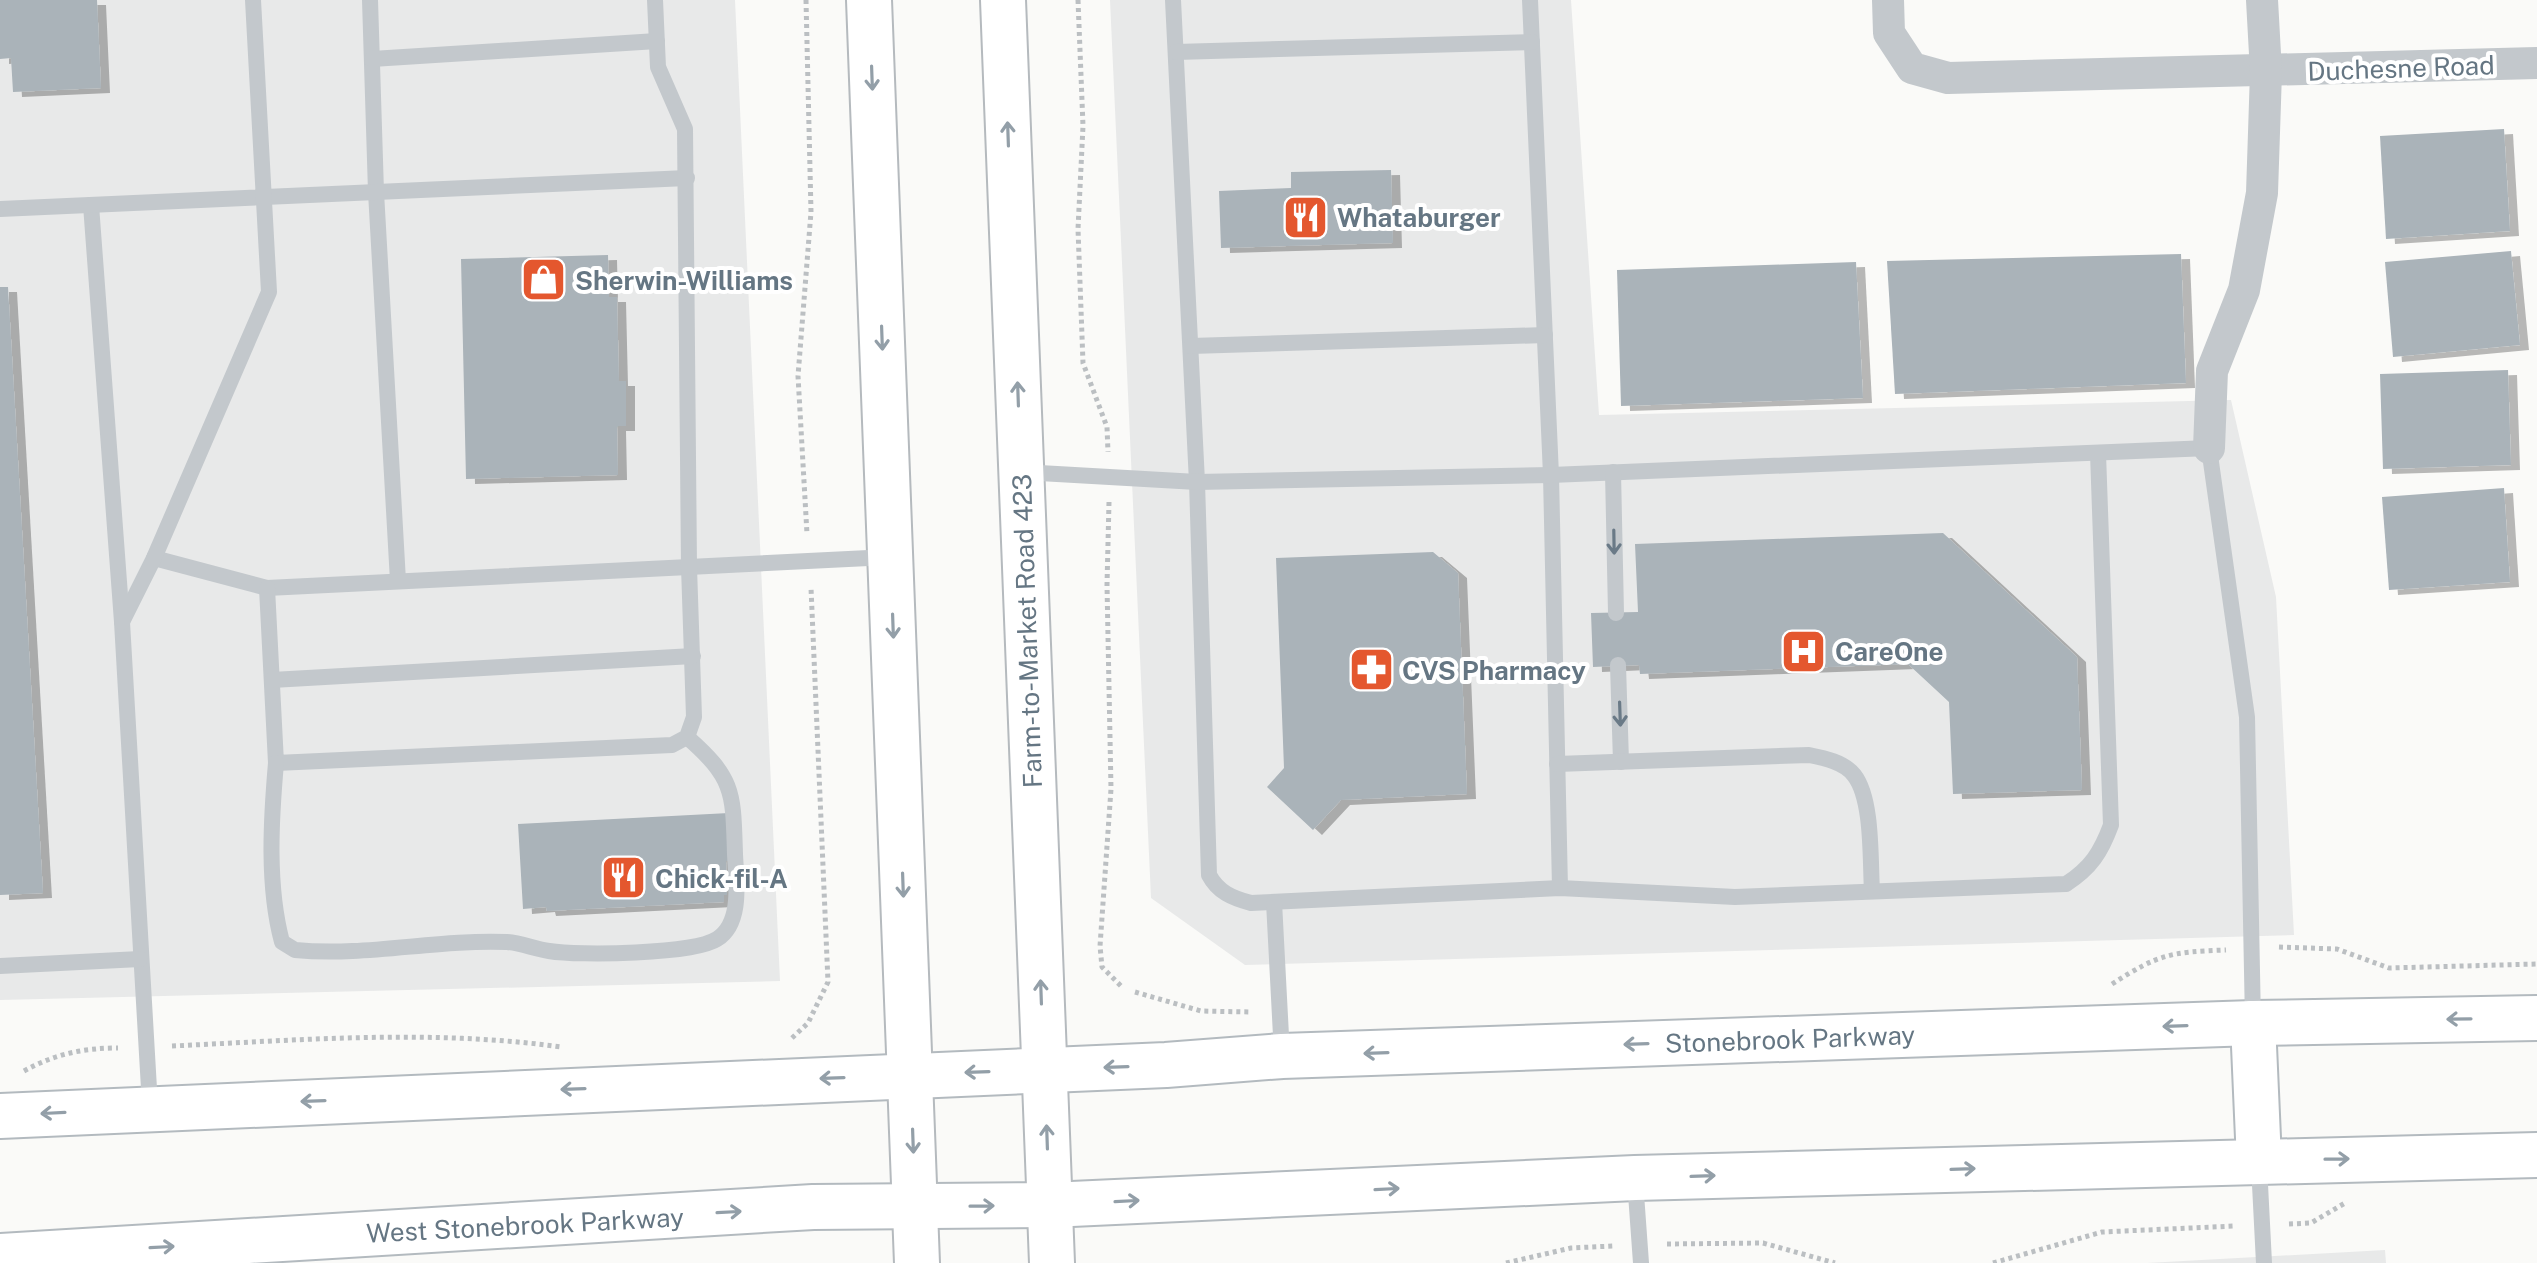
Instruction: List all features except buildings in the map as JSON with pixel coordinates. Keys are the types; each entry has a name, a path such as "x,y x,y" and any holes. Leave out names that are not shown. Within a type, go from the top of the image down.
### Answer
{"main road":[{"path":"869,0 917,1263"},
{"name":"Farm-to-Market Road 423","path":"1003,0 1052,1263"},
{"name":"Stonebrook Parkway","path":"1044,1070 1282,1056 2253,1023 2537,1018"},
{"path":"2253,1023 2259,1161"},
{"path":"0,1116 1044,1070"},
{"path":"1050,1205 1635,1178 2537,1155"},
{"name":"West Stonebrook Parkway","path":"0,1256 797,1208 1050,1205"}],"street":[{"name":"Duchesne Road","path":"1888,0 1889,33 1912,68 1948,78 2537,63"},
{"path":"2209,448 2212,371 2244,290 2262,193 2266,72 2262,0"}],"lane":[{"path":"122,622 154,558 269,292 253,0"},
{"path":"370,0 376,192 398,581"},
{"path":"276,763 672,745 687,737 694,717 689,567 685,129 658,67 655,0"},
{"path":"1173,0 1197,482 1209,875 1215,885 1231,898 1251,903 1560,888 1735,897 2066,884 2087,870 2101,851 2111,825 2098,453"},
{"path":"1530,0 1551,475 1560,888"},
{"path":"372,59 657,41"},
{"path":"1176,52 1532,42"},
{"path":"0,209 687,178"},
{"path":"91,205 122,622 150,1108"},
{"path":"1191,346 1545,335"},
{"path":"1021,472 1197,482 1551,475 2209,448 2247,717 2253,1023"},
{"path":"1613,472 1616,613"},
{"path":"154,558 267,588 890,557"},
{"path":"267,588 276,763 273,807 276,921 282,942 295,950 509,942 550,951 580,953 693,948 719,939 730,925 737,896 733,795 711,759 687,737"},
{"path":"272,680 693,656"},
{"path":"1618,665 1621,762"},
{"path":"1557,764 1809,755 1834,761 1853,773 1865,795 1872,891"},
{"path":"1274,902 1282,1056"},
{"path":"0,966 140,959"},
{"path":"2259,1161 2264,1263"},
{"path":"1635,1178 1641,1263"}],"path":[{"path":"781,1043 808,1023 828,982 798,376 811,212 806,0"},
{"path":"12,1072 24,1071 50,1057 89,1048 354,1037 494,1038 569,1048"}],"shaded area":[{"path":"0,0 735,0 780,981 0,1000"},
{"path":"1110,0 1571,0 1599,415 2231,400 2276,597 2294,935 1245,965 1151,898"},
{"path":"2385,1250 2386,1263 2147,1263"}],"place":[{"name":"Whataburger","path":"1306,217"},
{"name":"Sherwin-Williams","path":"544,280"},
{"name":"CareOne","path":"1804,651"},
{"name":"CVS Pharmacy","path":"1371,670"},
{"name":"Chick-fil-A","path":"624,878"}]}
